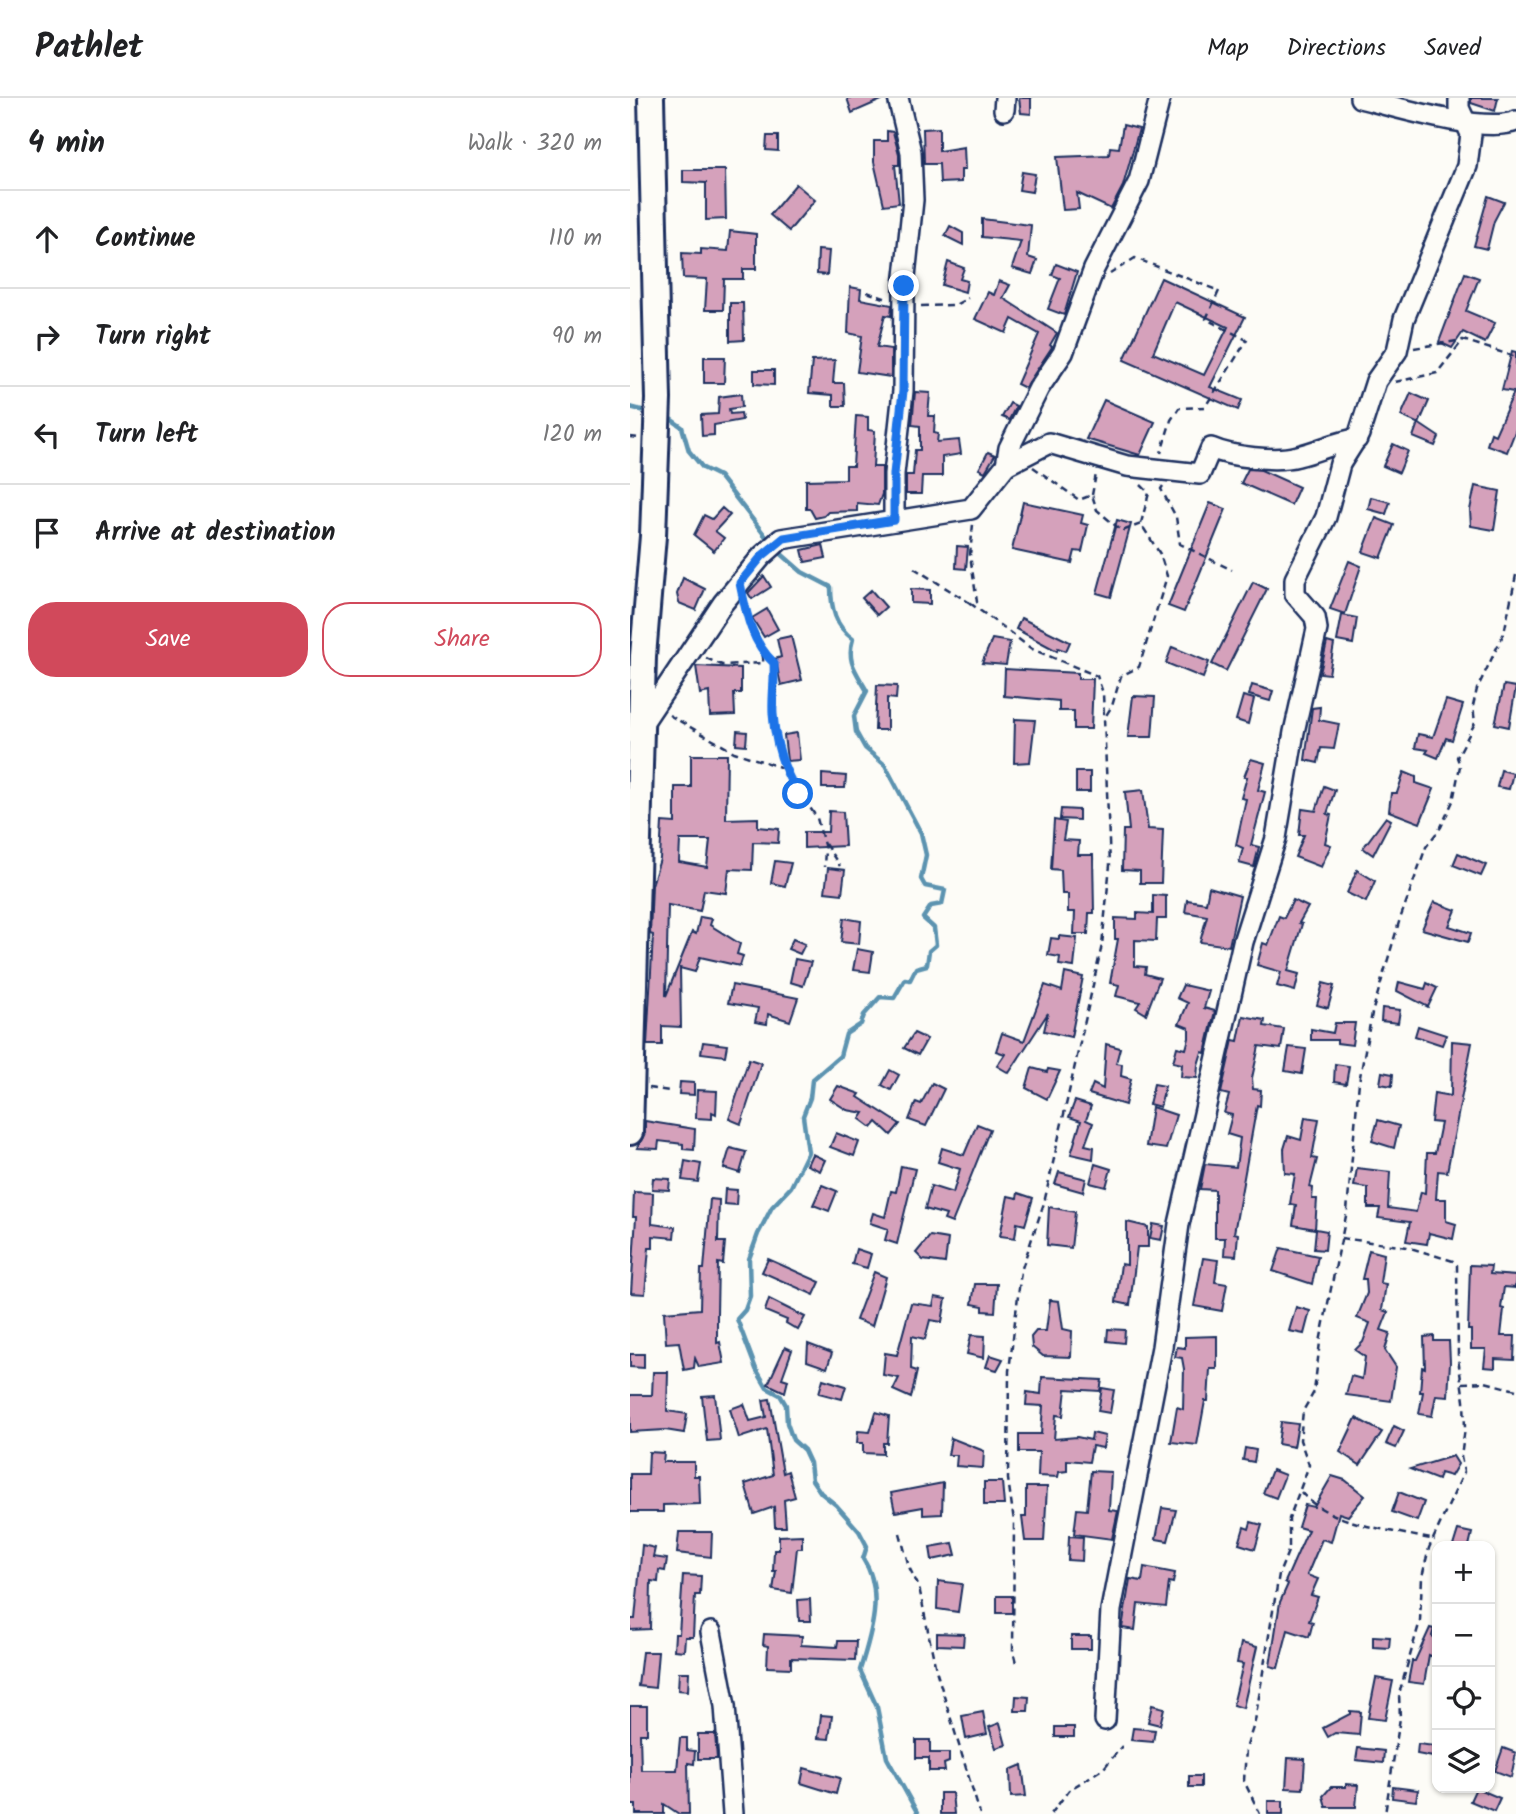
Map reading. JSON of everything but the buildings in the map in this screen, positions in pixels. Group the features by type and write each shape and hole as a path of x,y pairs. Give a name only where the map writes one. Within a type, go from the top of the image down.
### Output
{"main road":[{"path":"630,1132 649,714 643,656 653,537 658,410 651,98"}],"street":[{"path":"894,520 894,461 903,391 904,286 913,200 911,152 898,98"},
{"path":"1013,461 1009,448 1039,388 1063,353 1087,289 1139,181 1160,98"},
{"path":"1360,98 1465,123 1503,125 1516,121"},
{"path":"1105,1720 1111,1610 1159,1360 1179,1224 1243,942 1276,838 1294,732 1317,629 1315,617 1295,594 1295,579 1326,517 1340,464 1356,439 1373,387 1397,351 1404,319 1467,166 1471,134 1465,123 1459,98"},
{"path":"649,714 663,696 688,651 740,583 762,556 784,538 968,511 1013,461 1049,443 1127,466 1201,474 1211,448 1228,455 1292,457 1335,442 1356,439"},
{"path":"711,1632 725,1706 733,1814"}],"path":[{"path":"1087,289 1135,258 1219,291 1206,319 1247,340 1205,407 1179,408 1171,421 1160,454 1171,470 1161,489 1176,517 1180,544 1232,570"},
{"path":"1397,351 1462,340 1516,357"},
{"path":"1373,387 1437,373 1462,340"},
{"path":"1100,457 1092,495 1097,510 1122,531 1141,524"},
{"path":"1013,461 1079,500 1092,495"},
{"path":"1103,719 1112,706 1121,676 1139,667 1167,576 1160,554 1141,524 1149,493 1130,475 1127,466"},
{"path":"968,511 975,530 970,555 977,602 970,603"},
{"path":"914,568 970,603 1032,649 1097,676 1103,693 1110,865 1102,945 1044,1203 1021,1272 1009,1371 1008,1479 1014,1521 1013,1651 1017,1667"},
{"path":"1260,1814 1244,1781 1246,1749 1255,1721 1279,1574 1289,1549 1289,1519 1301,1492 1309,1462 1300,1440 1303,1411 1314,1392 1320,1342 1341,1238 1359,1082 1372,1013 1399,922 1426,847 1441,827 1454,801 1460,766 1457,757 1475,723 1473,706 1477,689 1504,632 1516,575"},
{"path":"740,583 747,621 764,654 774,663 776,686 773,716 783,768 817,818 823,841 824,867"},
{"path":"688,651 722,665 763,663 764,654"},
{"path":"649,714 691,729 734,752 783,768"},
{"path":"823,841 841,866"},
{"path":"1341,1238 1407,1247 1456,1263 1465,1428 1461,1457 1463,1475 1429,1548 1422,1577 1420,1621 1399,1694 1400,1718 1385,1814"},
{"path":"1462,1383 1485,1382 1516,1390"},
{"path":"1301,1492 1310,1503 1354,1522 1435,1540"},
{"path":"900,1533 909,1567 919,1587 936,1670 980,1814"},
{"path":"1051,1814 1069,1790 1104,1768 1122,1746"}],"waterway":[{"path":"630,407 649,412"},
{"path":"665,415 682,427 689,451 703,468 719,476 770,542"},
{"path":"778,551 802,572 831,587 835,616 853,639 851,660 867,691 854,716 856,732 865,748 885,765 921,833 926,855 921,879 925,886 945,890 942,904 931,906 923,918 934,928 936,945 929,951 927,965 916,968 910,980 905,979 894,998 880,997 864,1015 861,1024 846,1034 840,1056 812,1080 810,1098 803,1116 808,1152 791,1187 772,1207 758,1234 749,1259 750,1296 745,1310 737,1319 756,1369 767,1388 780,1395 786,1405 787,1423 793,1440 804,1450 810,1463 812,1480 821,1493 836,1505 859,1531 867,1546 863,1559 870,1572 875,1599 872,1628 860,1670 877,1707 887,1758 918,1814"}],"route":[{"path":"798,794 783,768 773,716 776,686 774,663 764,654 747,621 740,583 762,556 784,538 894,520 896,435 903,391 904,286"}]}
